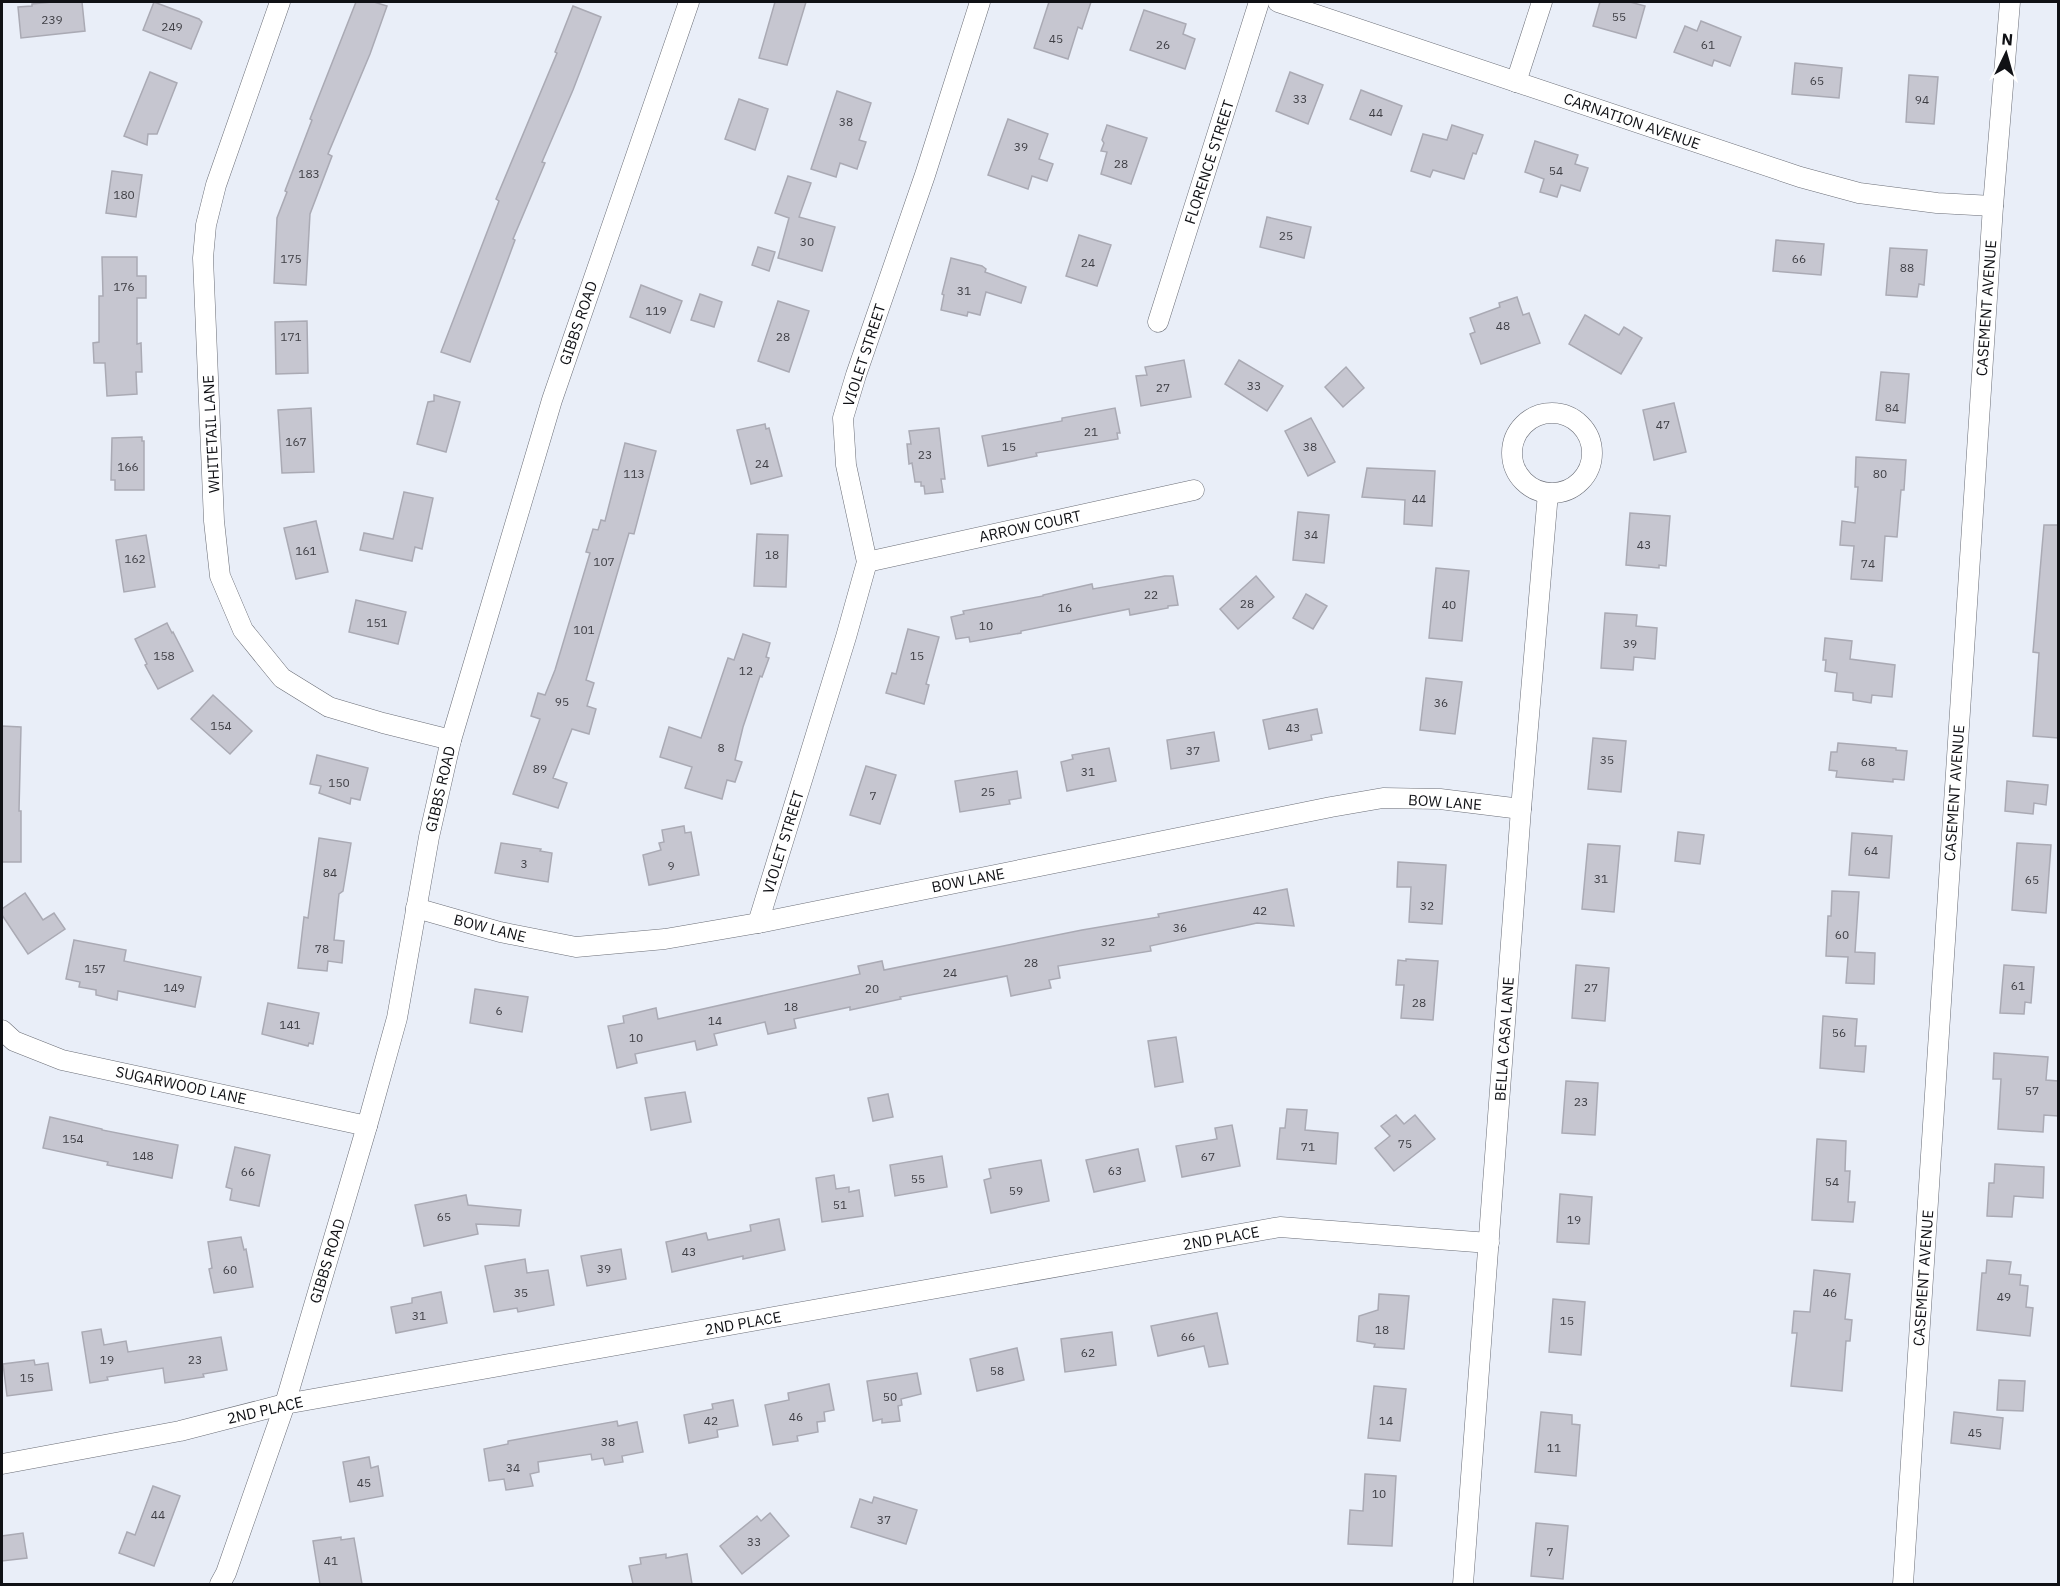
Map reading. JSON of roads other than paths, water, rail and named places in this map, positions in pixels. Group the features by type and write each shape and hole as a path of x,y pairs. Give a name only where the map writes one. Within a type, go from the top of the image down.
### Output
{"street":[{"name":"WHITETAIL LANE","path":"280,2 216,185 206,225 203,258 214,521 220,576 243,630 282,678 329,706 383,723 451,740"},
{"name":"GIBBS ROAD","path":"220,1584 226,1573 285,1404 397,1018 429,837 451,740 552,400 689,2"},
{"name":"VIOLET STREET","path":"758,923 867,562 846,465 843,418 925,175 980,2"},
{"name":"FLORENCE STREET","path":"1158,322 1259,2"},
{"name":"CARNATION AVENUE","path":"1278,2 1800,177 1870,194 1937,203 1993,206"},
{"path":"1516,81 1542,2"},
{"name":"CASEMENT AVENUE","path":"1903,1584 1993,206 2010,2"},
{"path":"1557,413 1572,417 1584,427 1591,441 1593,457 1588,472 1578,484 1564,491 1548,493 1533,488 1521,478 1514,464 1512,448 1517,433 1527,421 1541,414 1557,413"},
{"name":"ARROW COURT","path":"867,562 1194,490"},
{"name":"BELLA CASA LANE","path":"1463,1584 1521,809 1548,493"},
{"name":"BOW LANE","path":"416,908 500,932 576,946 665,939 758,923 1383,798 1440,799 1521,809"},
{"name":"SUGARWOOD LANE","path":"2,1030 14,1041 62,1060 367,1126"},
{"name":"2ND PLACE","path":"2,1464 180,1431 285,1404 1280,1227 1489,1243"}]}
